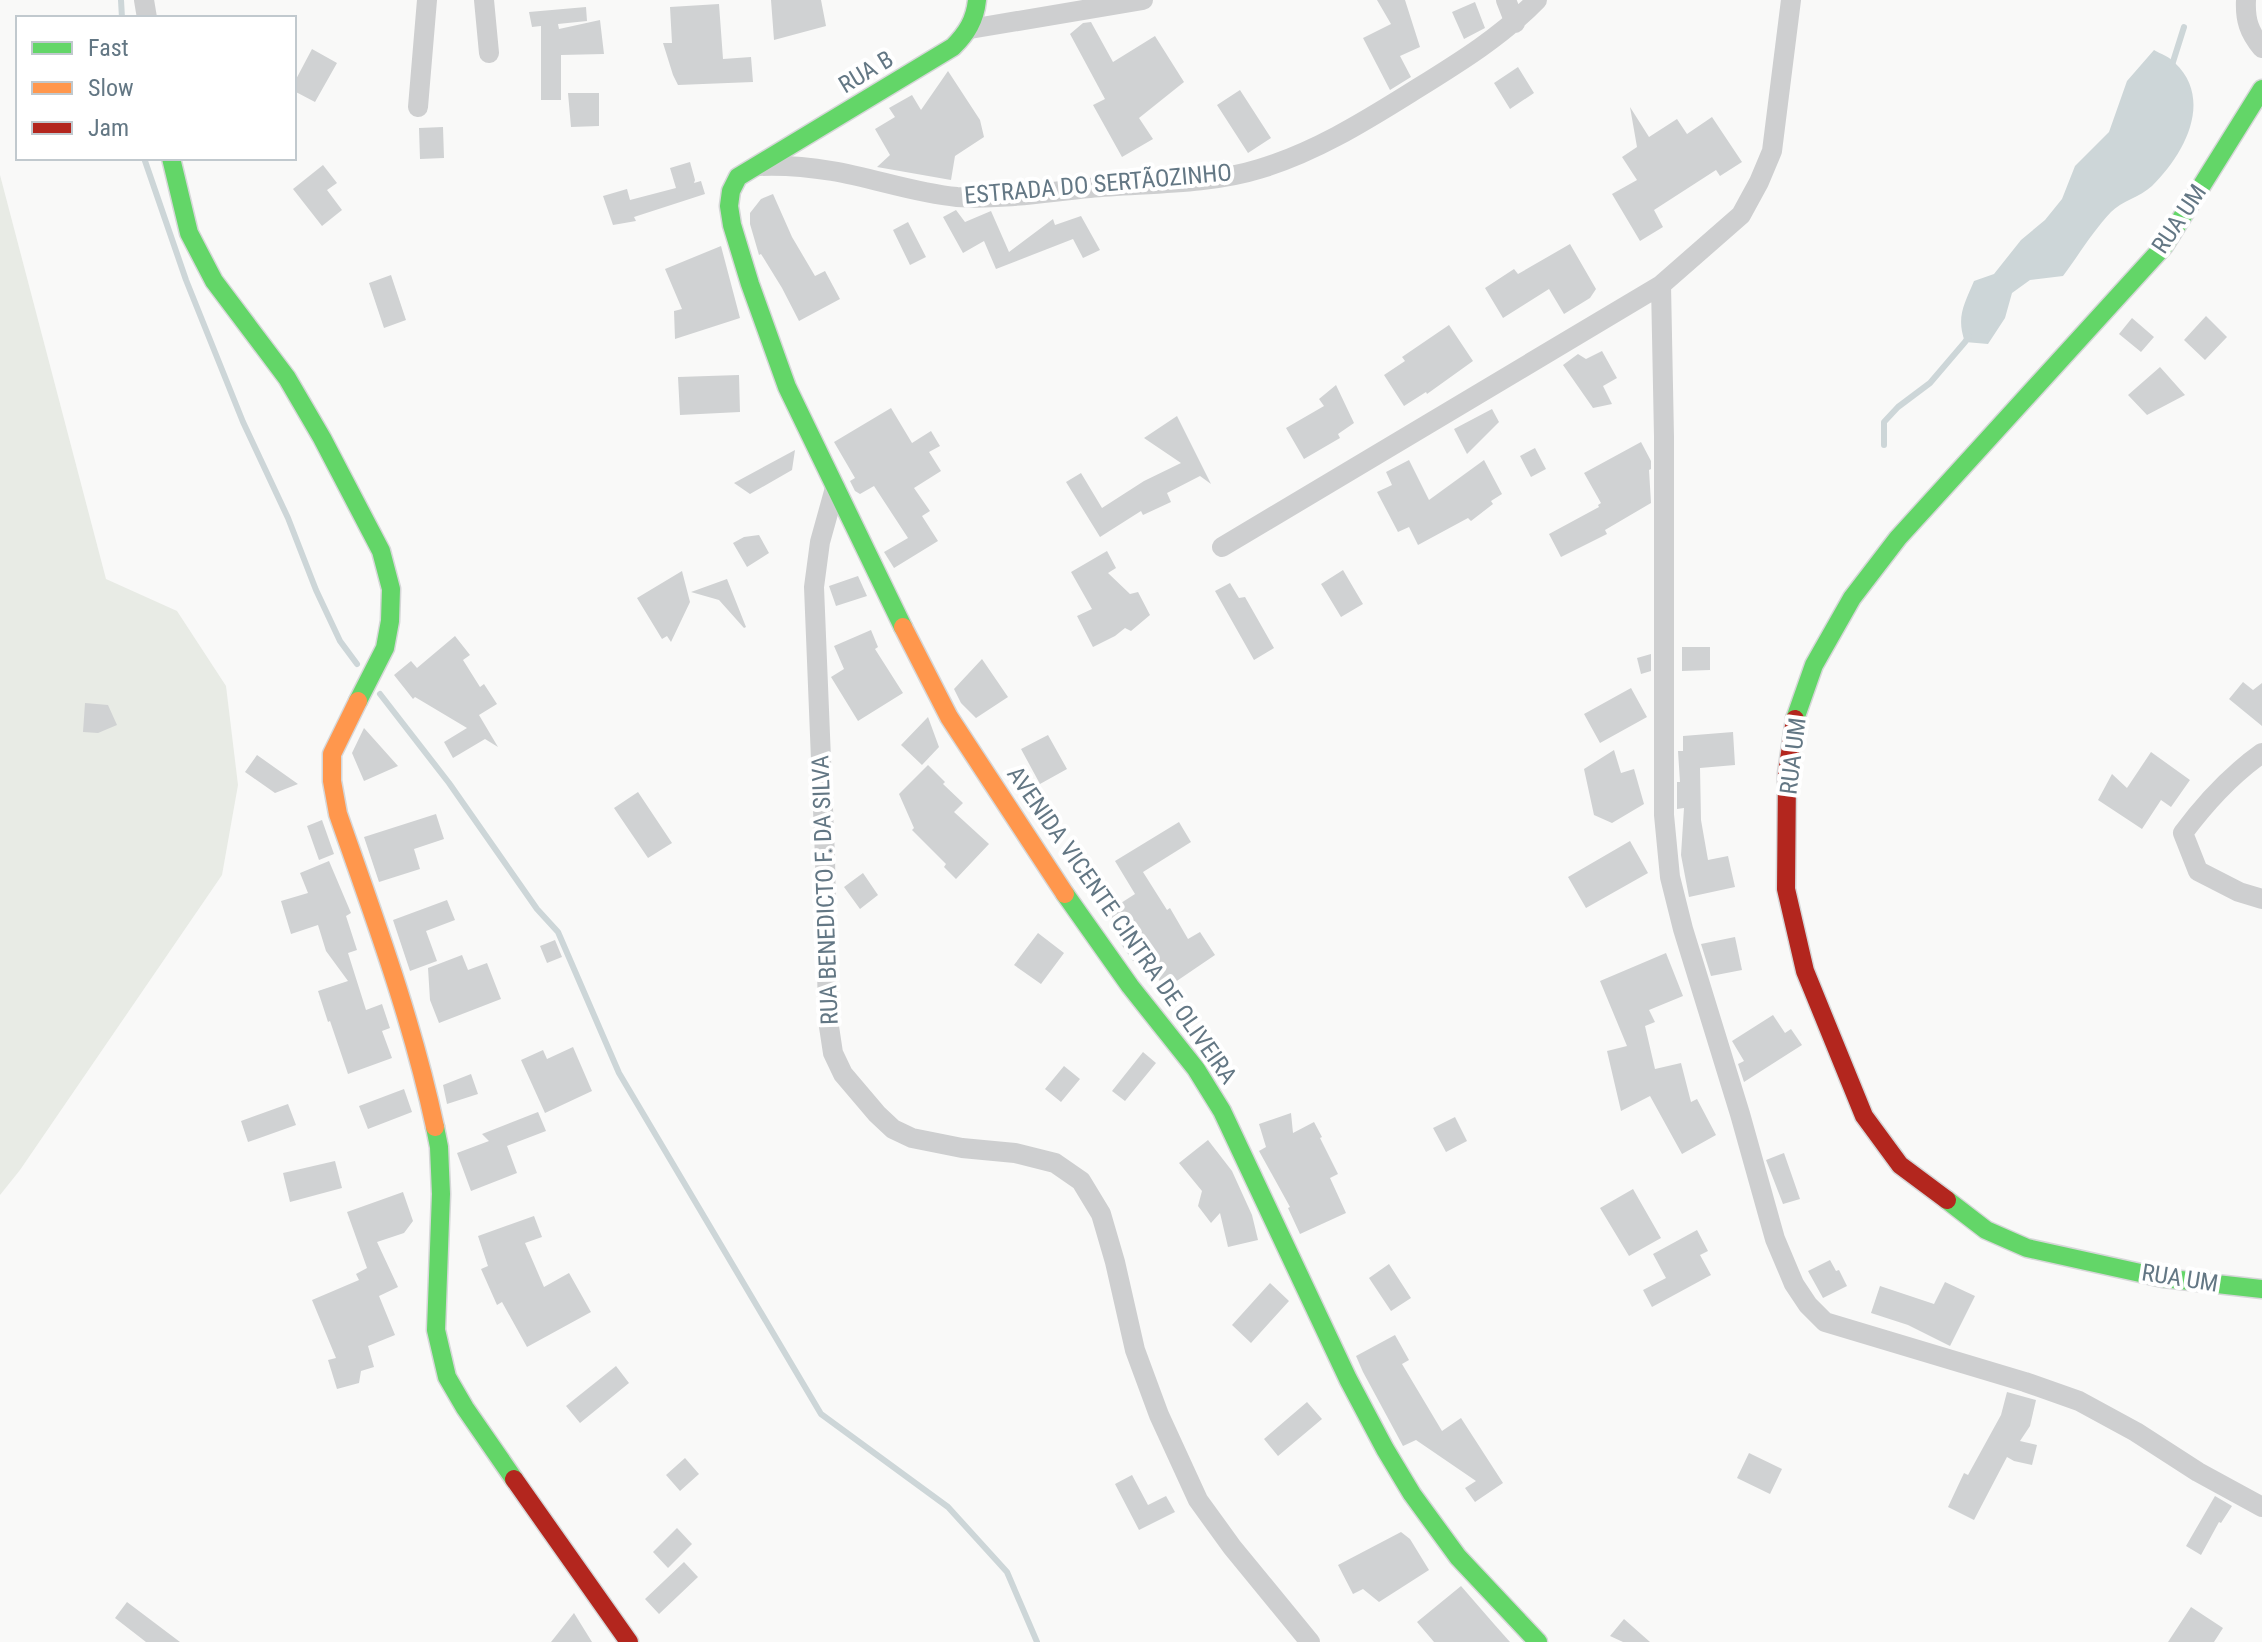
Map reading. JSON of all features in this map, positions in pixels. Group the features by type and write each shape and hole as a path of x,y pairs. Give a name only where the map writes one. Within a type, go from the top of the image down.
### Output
{"street":[{"path":"418,107 427,0"},
{"path":"484,0 489,53"},
{"path":"977,0 970,29 1143,0"},
{"path":"1506,0 1515,23"},
{"name":"ESTRADA DO SERTÃOZINHO","path":"756,166 788,165 834,171 957,197 1202,180 1257,170 1361,124 1464,60 1515,23 1537,0"},
{"path":"1222,547 1661,285 1741,215 1772,151 1791,0"},
{"path":"2262,11 2248,0 2245,17 2250,33 2262,48"},
{"name":"RUA B","path":"756,166 953,47 970,29"},
{"name":"RUA UM","path":"2262,89 2164,246 1898,538 1852,598 1814,665 1794,723 1787,773 1786,889 1805,971 1858,1102 1864,1116 1900,1165 1986,1230 2027,1248 2163,1278 2262,1289"},
{"path":"171,160 189,233 214,281 287,378 322,438 381,551 391,589 385,648 332,754 332,781 338,814 405,1008 439,1147 441,1209 436,1330 447,1377 527,1499 629,1642"},
{"name":"AVENIDA VICENTE CINTRA DE OLIVEIRA","path":"756,166 738,177 731,191 729,206 732,225 787,387 876,574 949,717 1052,876 1130,986 1196,1069 1222,1111 1353,1390 1409,1489 1457,1556 1538,1642"},
{"path":"1661,285 1664,815 1670,877 1775,1239 1794,1284 1808,1305 1825,1322 2079,1401 2262,1507"},
{"name":"RUA BENEDICTO F. DA SILVA","path":"835,488 820,542 814,587 828,1020 833,1053 843,1074 893,1129 912,1138 962,1148 1015,1153 1055,1163 1081,1181 1101,1214 1135,1350 1159,1415 1198,1500 1232,1547 1310,1642"},
{"path":"2262,753 2244,765 2208,801 2183,833 2198,871 2239,892 2262,899"}],"shaded area":[{"path":"2154,50 2175,63 2187,78 2192,93 2190,127 2175,159 2152,186 2111,212 2063,276 2030,280 2012,293 2005,318 1988,344 1965,342 1961,318 1974,281 1994,274 2021,240 2045,220 2062,199 2075,166 2109,132 2127,81"},
{"path":"0,175 106,579 177,611 226,686 238,785 222,875 0,1195"}],"building":[{"path":"771,0 821,0 826,26 774,40"},
{"path":"1377,0 1405,0 1420,47 1400,56 1411,77 1390,90 1363,38 1391,24"},
{"path":"1475,2 1485,28 1464,39 1452,12"},
{"path":"719,4 723,59 751,57 753,82 678,85 663,43 672,43 670,7"},
{"path":"586,7 587,21 558,24 559,29 600,20 604,54 561,55 561,100 541,100 541,26 532,27 529,12"},
{"path":"1091,22 1113,62 1155,36 1184,82 1139,118 1153,139 1122,157 1093,105 1105,99 1070,34 1083,23"},
{"path":"312,49 337,63 315,102 296,92 296,79"},
{"path":"1518,67 1534,93 1510,109 1494,83"},
{"path":"948,71 980,120 984,137 955,156 951,180 877,167 890,155 875,129 895,117 889,108 912,95 921,110"},
{"path":"1240,90 1271,138 1248,153 1217,105"},
{"path":"568,93 599,93 599,126 571,127"},
{"path":"1630,107 1649,137 1677,119 1687,134 1712,117 1742,162 1720,176 1716,170 1654,210 1663,227 1640,241 1612,194 1637,180 1622,157 1637,147"},
{"path":"443,127 444,158 420,159 419,128"},
{"path":"690,162 694,183 701,181 705,194 634,217 636,221 613,225 603,196 627,189 630,200 676,188 670,168"},
{"path":"323,165 337,183 327,190 342,210 322,226 293,189"},
{"path":"773,194 792,237 815,276 825,271 840,299 799,321 782,288 759,255 750,224 750,213 761,199"},
{"path":"956,210 965,222 991,211 1009,252 1053,219 1055,225 1081,216 1100,250 1083,258 1073,239 996,269 984,241 963,253 943,217"},
{"path":"908,222 926,257 910,265 893,230"},
{"path":"1570,244 1596,289 1590,298 1564,314 1549,289 1503,318 1485,288 1514,269 1518,274"},
{"path":"721,246 740,318 675,339 674,311 682,309 665,269"},
{"path":"391,275 406,320 384,328 369,283"},
{"path":"2206,316 2227,337 2205,360 2184,340"},
{"path":"2132,318 2154,337 2141,352 2119,334"},
{"path":"1449,325 1473,361 1427,394 1404,406 1384,375 1405,361 1402,357"},
{"path":"1602,351 1617,378 1603,386 1612,404 1593,408 1563,365 1578,354 1586,359"},
{"path":"2160,367 2185,395 2147,415 2128,395"},
{"path":"739,375 740,412 680,415 678,377"},
{"path":"1336,385 1354,423 1338,434 1340,438 1304,459 1286,428 1324,406 1319,399"},
{"path":"891,408 912,443 931,431 940,446 929,452 941,471 914,488 930,511 922,516 938,541 894,568 884,552 908,538 874,486 860,494 855,491 850,481 855,478 834,442"},
{"path":"1492,409 1499,422 1467,454 1454,429"},
{"path":"1177,416 1211,484 1200,476 1167,493 1171,502 1143,515 1141,511 1100,537 1066,482 1081,473 1102,508 1144,481 1181,463 1144,438"},
{"path":"1641,442 1651,461 1651,503 1605,530 1607,534 1561,557 1549,534 1599,507 1601,503 1584,473"},
{"path":"1535,448 1546,469 1531,477 1520,456"},
{"path":"795,450 792,470 750,494 734,483"},
{"path":"1409,460 1429,500 1484,460 1502,494 1471,521 1468,518 1418,545 1409,527 1398,532 1377,492 1392,485 1386,472"},
{"path":"759,535 769,553 747,567 733,543 744,537"},
{"path":"1107,551 1116,568 1108,573 1130,594 1138,592 1150,615 1131,631 1125,628 1093,647 1077,616 1092,609 1071,572"},
{"path":"1343,570 1363,604 1341,617 1321,584"},
{"path":"682,571 690,602 671,642 667,636 662,639 637,598"},
{"path":"858,576 867,596 836,606 829,586"},
{"path":"727,579 744,628 719,600 691,592"},
{"path":"1230,583 1239,598 1245,597 1274,648 1254,660 1215,591"},
{"path":"871,630 878,647 875,649 903,693 858,721 831,677 844,669 834,646"},
{"path":"455,636 470,655 463,660 480,687 484,684 497,704 479,715 498,747 485,739 453,758 444,742 467,728 415,697 413,699 394,675 411,661 417,668"},
{"path":"1682,647 1710,647 1710,670 1682,671"},
{"path":"1651,654 1651,671 1641,674 1637,658"},
{"path":"982,659 1008,697 976,718 961,703 954,689"},
{"path":"2243,682 2253,690 2262,683 2262,726 2229,699"},
{"path":"1631,688 1647,717 1600,743 1584,714"},
{"path":"85,703 108,705 117,725 98,733 83,732"},
{"path":"928,717 939,747 922,765 901,745"},
{"path":"364,728 398,766 364,781 352,753"},
{"path":"1733,732 1735,765 1700,768 1701,820 1708,860 1728,856 1735,887 1689,897 1681,855 1684,808 1677,809 1677,782 1680,782 1678,751 1683,751 1683,736"},
{"path":"1048,735 1067,769 1040,784 1021,749"},
{"path":"1614,750 1621,773 1634,769 1644,804 1612,823 1594,815 1584,769"},
{"path":"2151,752 2190,780 2171,807 2161,800 2142,829 2098,800 2112,774 2127,788"},
{"path":"257,755 298,784 275,793 245,772"},
{"path":"928,765 963,803 954,812 989,844 956,879 944,867 946,864 912,830 914,828 899,794"},
{"path":"638,792 672,843 648,858 614,808"},
{"path":"436,814 444,839 414,849 420,869 379,882 364,837"},
{"path":"322,820 334,854 319,860 307,826"},
{"path":"1179,822 1191,842 1143,872 1188,939 1200,932 1215,955 1165,989 1142,955 1133,961 1116,937 1110,910 1135,894 1115,861"},
{"path":"1630,841 1648,873 1586,908 1568,877"},
{"path":"329,861 351,913 346,916 357,950 348,953 366,1010 382,1004 390,1028 382,1031 392,1058 348,1074 318,991 348,981 326,951 318,925 291,934 281,901 308,893 300,873"},
{"path":"863,873 878,895 860,909 844,887"},
{"path":"447,900 455,920 426,931 437,961 410,971 393,920"},
{"path":"1038,933 1064,953 1041,984 1014,965"},
{"path":"1735,937 1742,970 1711,976 1701,944"},
{"path":"555,940 562,957 547,963 540,946"},
{"path":"1666,953 1683,996 1649,1010 1655,1022 1645,1026 1655,1069 1681,1063 1691,1102 1697,1099 1716,1135 1682,1154 1650,1096 1621,1111 1607,1051 1627,1046 1600,981"},
{"path":"462,955 468,970 487,963 501,999 439,1023 430,1000 428,968"},
{"path":"1773,1015 1785,1033 1791,1029 1802,1045 1744,1082 1738,1064 1744,1061 1732,1041"},
{"path":"573,1047 592,1091 545,1113 521,1060 543,1050 547,1059"},
{"path":"1143,1052 1156,1063 1125,1101 1112,1091"},
{"path":"1064,1066 1080,1079 1061,1102 1045,1089"},
{"path":"471,1074 478,1094 447,1104 443,1085"},
{"path":"404,1089 412,1112 368,1129 359,1106"},
{"path":"288,1104 296,1125 248,1142 241,1121"},
{"path":"538,1112 546,1131 507,1146 517,1173 471,1191 457,1153 489,1141 482,1134"},
{"path":"1291,1113 1293,1133 1314,1122 1338,1174 1330,1178 1346,1213 1300,1234 1290,1207 1259,1151 1266,1147 1259,1124"},
{"path":"1455,1117 1467,1141 1446,1152 1433,1128"},
{"path":"1208,1140 1232,1171 1252,1215 1258,1240 1228,1247 1220,1213 1211,1223 1198,1206 1202,1191 1179,1163"},
{"path":"1784,1153 1800,1199 1783,1204 1766,1160"},
{"path":"335,1161 342,1188 290,1202 283,1173"},
{"path":"1633,1189 1661,1238 1629,1256 1600,1208"},
{"path":"403,1192 413,1221 404,1233 377,1242 398,1287 379,1296 395,1335 368,1346 374,1367 361,1371 359,1383 337,1389 328,1360 336,1358 312,1300 359,1280 356,1274 367,1268 347,1212"},
{"path":"534,1216 542,1237 525,1243 544,1287 569,1273 591,1312 527,1347 502,1302 497,1305 481,1269 488,1266 478,1236"},
{"path":"1697,1230 1708,1251 1700,1255 1711,1275 1652,1307 1643,1290 1666,1278 1653,1254"},
{"path":"1830,1260 1847,1286 1823,1298 1808,1271"},
{"path":"1389,1264 1411,1298 1391,1311 1369,1278"},
{"path":"1945,1282 1975,1296 1950,1346 1908,1325 1871,1313 1880,1286 1934,1304"},
{"path":"1270,1283 1289,1301 1251,1343 1232,1325"},
{"path":"1395,1335 1409,1360 1402,1364 1442,1431 1461,1418 1503,1483 1475,1502 1465,1488 1476,1481 1416,1440 1403,1446 1363,1372 1356,1356"},
{"path":"616,1366 629,1383 580,1423 566,1406"},
{"path":"2007,1392 2036,1400 2030,1426 2020,1441 2037,1445 2032,1465 2007,1457 1974,1520 1948,1507 1964,1473 1968,1475 2001,1415"},
{"path":"1307,1402 1322,1419 1278,1456 1264,1439"},
{"path":"1749,1453 1782,1469 1770,1494 1737,1478"},
{"path":"685,1458 699,1474 680,1491 666,1475"},
{"path":"1132,1475 1148,1505 1166,1496 1175,1512 1139,1530 1115,1484"},
{"path":"2215,1496 2232,1506 2219,1522 2201,1555 2186,1546"},
{"path":"677,1528 692,1544 668,1568 653,1552"},
{"path":"1401,1532 1410,1539 1429,1570 1379,1602 1363,1589 1353,1594 1338,1565"},
{"path":"684,1562 698,1577 659,1614 645,1599"},
{"path":"1461,1586 1510,1642 1434,1642 1417,1622"},
{"path":"127,1602 180,1642 146,1642 115,1618"},
{"path":"2191,1607 2223,1628 2214,1642 2168,1642"},
{"path":"574,1613 592,1642 551,1642"},
{"path":"1624,1619 1650,1642 1623,1642 1610,1636"}],"waterway":[{"path":"121,0 122,16"},
{"path":"2172,65 2184,27"},
{"path":"145,160 186,280 243,422 340,641 357,664"},
{"path":"1884,445 1884,422 1930,383 1969,336"},
{"path":"380,694 449,783 537,909 558,932 619,1073 821,1414 948,1507 1007,1572 1037,1642"}],"traffic: fast":[{"path":"903,627 787,387 750,284 729,206 731,191 738,177 953,47 970,26 977,0"},
{"path":"1795,719 1814,665 1852,598 1898,538 2164,246 2262,89"},
{"path":"171,160 189,233 214,281 287,378 381,551 391,589 390,621 385,648 358,701"},
{"path":"1065,894 1130,986 1196,1069 1222,1111 1348,1379 1412,1494 1458,1557 1538,1642"},
{"path":"435,1127 441,1194 436,1330 447,1377 514,1479"},
{"path":"1947,1200 1986,1230 2027,1248 2163,1278 2262,1289"}],"traffic: slow":[{"path":"903,627 949,717 1065,894"},
{"path":"358,701 332,754 332,781 338,814 404,1008 435,1127"}],"traffic: jam":[{"path":"1795,719 1787,773 1786,889 1805,971 1864,1116 1900,1165 1947,1200"},
{"path":"514,1479 629,1642"}]}
